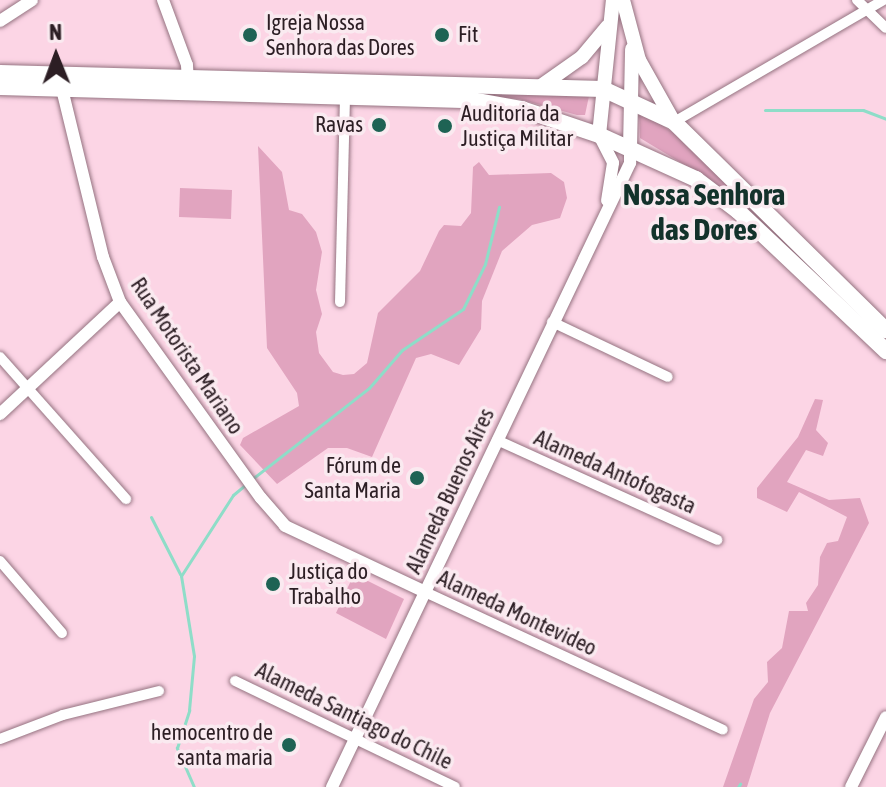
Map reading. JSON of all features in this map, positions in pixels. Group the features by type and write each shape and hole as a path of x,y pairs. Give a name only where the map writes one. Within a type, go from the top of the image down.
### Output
{"main road":[{"path":"599,135 613,0"},
{"path":"623,0 632,41 630,148"},
{"path":"541,86 582,57 609,26"},
{"path":"632,41 674,122"},
{"path":"0,73 345,97 472,100 522,109 630,148 722,197 886,351"},
{"path":"0,87 541,86 603,89 631,99 674,122 886,330"}],"street":[{"path":"0,21 32,0"},
{"path":"163,0 188,85"},
{"path":"857,0 886,28"},
{"path":"674,122 884,0"},
{"name":"Rua Motorista Mariano","path":"62,89 103,257 120,302 261,498"},
{"path":"340,302 345,97"},
{"name":"Alameda Buenos Aires","path":"599,135 613,163 605,212"},
{"name":"Alameda Buenos Aires","path":"332,787 630,163 630,148"},
{"path":"0,414 120,302"},
{"path":"552,322 668,377"},
{"path":"0,357 126,499"},
{"name":"Alameda Antofogasta","path":"497,440 717,540"},
{"name":"Alameda Montevideo","path":"261,498 285,526 723,730"},
{"path":"0,561 62,633"},
{"name":"Alameda Santiago do Chile","path":"235,681 455,787"},
{"path":"0,739 63,715 159,691"},
{"path":"851,787 886,717"}],"shaded area":[{"path":"411,89 589,96 585,115 577,115 519,99"},
{"path":"639,109 678,136 886,337 886,343 703,176 640,138"},
{"path":"258,146 282,172 289,210 302,214 316,232 322,252 316,290 322,314 316,332 319,353 333,372 343,375 354,374 367,363 378,313 420,271 439,231 444,225 461,226 471,213 473,167 479,162 489,175 551,173 564,182 567,198 560,218 532,225 502,251 482,301 481,329 459,365 431,354 416,358 372,457 347,448 328,448 277,484 240,445 243,438 299,406 297,393 267,348"},
{"path":"180,188 232,190 231,219 179,217"},
{"path":"815,399 823,400 816,430 828,443 823,456 806,450 787,482 829,500 860,498 869,523 770,713 747,787 723,787 754,699 768,682 767,662 782,648 789,611 808,611 806,603 818,585 820,557 827,543 838,541 847,517 799,492 787,512 757,498 757,488 798,437"},
{"path":"354,574 404,599 386,639 336,613"}],"waterway":[{"path":"765,110 863,110 886,119"},
{"path":"252,479 369,388 402,350 463,309 485,264 499,207"},
{"path":"194,787 177,748 189,710 194,656 181,576 233,495 246,484"},
{"path":"151,517 180,574"}],"place":[{"name":"Igreja Nossa Senhora das Dores","path":"250,35"},
{"name":"Fit","path":"442,35"},
{"name":"Ravas","path":"379,125"},
{"name":"Auditoria da Justiça Militar","path":"445,126"},
{"name":"Fórum de Santa Maria","path":"417,478"},
{"name":"Justiça do Trabalho","path":"273,584"},
{"name":"hemocentro de santa maria","path":"289,745"}],"district":[{"name":"Nossa Senhora das Dores","path":"704,211"}]}
